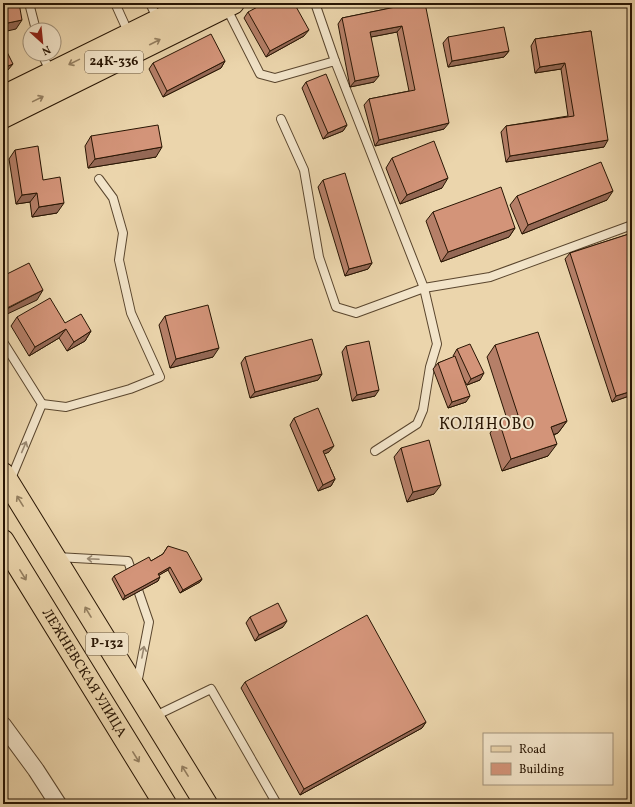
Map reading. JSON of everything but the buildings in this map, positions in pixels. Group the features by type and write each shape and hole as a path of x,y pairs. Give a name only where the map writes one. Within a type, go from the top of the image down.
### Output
{"main road":[{"name":"24К-336","path":"3,97 129,35 155,12 194,3"},
{"name":"24К-336","path":"3,117 229,5"},
{"name":"Р-132","path":"6,479 206,804"},
{"name":"ЛЕЖНЕВСКАЯ УЛИЦА","path":"3,542 165,804"}],"street":[{"path":"3,725 36,770 58,804"}],"lane":[{"path":"29,3 34,22"},
{"path":"115,3 129,35"},
{"path":"315,3 335,61 424,288 437,344 430,367 423,410 417,424 375,451"},
{"path":"229,5 260,74 275,78 335,61"},
{"path":"46,62 51,74"},
{"path":"281,119 304,170 319,257 336,308 356,313 424,288 490,277 632,225"},
{"path":"42,404 66,407 130,389 160,377 131,313 119,260 123,233 113,198 100,179"},
{"path":"3,342 42,404"},
{"path":"6,479 42,404"},
{"path":"54,557 128,561 149,622 136,691"},
{"path":"152,718 211,689 277,804"}],"district":[{"name":"КОЛЯНОВО","path":"487,425"}]}
